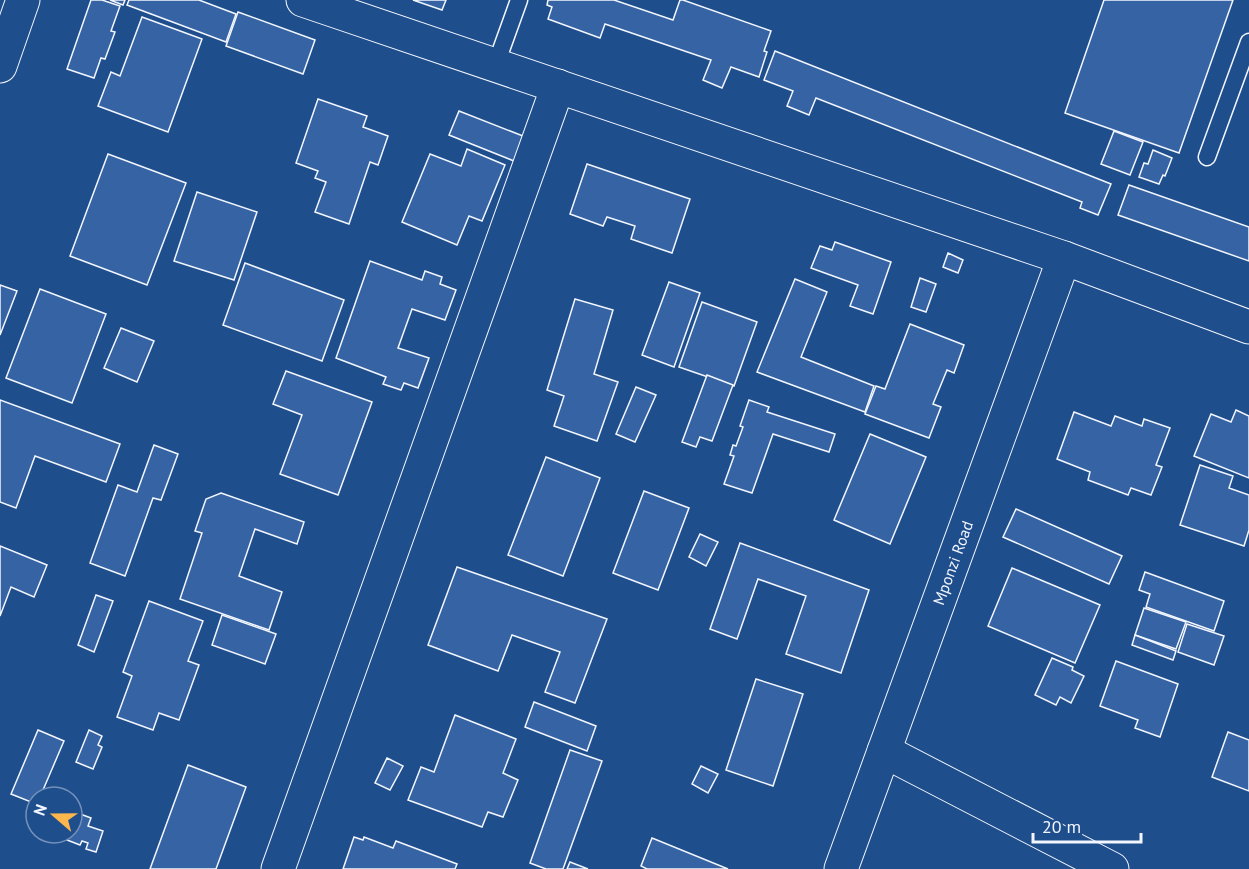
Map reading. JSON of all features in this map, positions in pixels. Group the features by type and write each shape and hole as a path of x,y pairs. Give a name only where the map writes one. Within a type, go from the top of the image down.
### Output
{"street":[{"path":"0,66 23,0"},
{"path":"303,0 1065,258 1249,327"},
{"path":"278,869 558,86"},
{"name":"Mponzi Road","path":"841,869 1065,258"},
{"path":"884,752 1112,869"}],"lane":[{"path":"496,64 519,0"},
{"path":"1207,157 1249,42"}],"building":[{"path":"91,0 102,0 120,6 111,31 115,32 105,59 101,58 94,78 67,69"},
{"path":"110,0 125,0 123,5"},
{"path":"129,0 199,0 236,14 226,42 127,5"},
{"path":"413,0 446,0 442,10"},
{"path":"548,0 614,0 673,20 680,0 683,0 771,31 759,77 731,67 722,88 703,80 711,60 605,24 600,38 548,19 552,7 547,5"},
{"path":"1104,0 1233,0 1179,153 1065,113"},
{"path":"238,12 315,40 303,74 226,46"},
{"path":"142,17 202,39 168,132 98,106 111,72 120,76"},
{"path":"775,51 1111,184 1098,215 1080,208 1082,202 816,98 809,115 787,106 793,91 764,80"},
{"path":"318,99 367,116 363,127 388,136 378,165 370,162 349,224 315,212 326,182 315,178 318,171 296,163"},
{"path":"459,111 528,138 519,163 449,135"},
{"path":"1114,131 1143,142 1130,175 1101,164"},
{"path":"467,149 505,165 482,221 469,216 457,245 402,222 430,154 461,166"},
{"path":"1153,150 1172,158 1159,184 1139,177 1144,163 1148,164"},
{"path":"108,154 186,183 147,285 70,256"},
{"path":"587,164 690,199 672,253 631,239 635,226 607,217 603,226 570,214"},
{"path":"1129,185 1249,227 1249,261 1118,215"},
{"path":"197,192 257,212 234,280 174,261"},
{"path":"835,242 891,262 873,314 850,306 858,285 811,268 820,246 832,250"},
{"path":"948,253 963,260 958,273 943,267"},
{"path":"370,261 422,280 425,271 442,277 440,284 456,290 445,320 412,309 398,348 429,358 418,388 404,383 401,390 383,384 386,377 336,358"},
{"path":"245,263 344,300 322,361 223,325"},
{"path":"920,278 936,284 926,312 911,307"},
{"path":"795,279 827,292 801,357 874,386 865,412 757,372"},
{"path":"669,282 700,293 674,367 642,355"},
{"path":"0,285 17,291 0,335"},
{"path":"40,289 106,314 72,403 6,378"},
{"path":"575,299 613,310 594,374 618,382 597,441 554,426 564,396 547,390"},
{"path":"702,302 757,322 734,386 679,367"},
{"path":"910,324 964,345 954,373 947,370 933,404 941,407 929,438 865,414 876,386 885,389"},
{"path":"121,328 154,341 137,382 104,368"},
{"path":"286,371 372,402 338,495 280,474 302,415 273,404"},
{"path":"707,375 733,385 712,441 700,437 696,447 682,442"},
{"path":"636,387 656,395 635,442 616,434"},
{"path":"0,400 120,444 106,482 35,456 16,508 0,502"},
{"path":"749,400 769,407 767,412 835,434 829,452 773,434 752,493 724,484 734,456 730,455 743,427 740,426"},
{"path":"1236,410 1249,416 1249,478 1194,456 1211,414 1231,422"},
{"path":"1074,412 1111,426 1115,416 1142,426 1144,419 1170,428 1156,465 1162,467 1151,495 1131,488 1128,495 1088,480 1090,472 1057,459"},
{"path":"870,434 926,457 890,544 834,520"},
{"path":"154,445 178,454 161,500 153,498 125,576 90,563 118,485 137,492"},
{"path":"546,457 600,478 563,576 508,555"},
{"path":"1200,465 1233,476 1229,488 1249,495 1249,530 1244,546 1180,525"},
{"path":"644,491 689,508 658,590 613,573"},
{"path":"221,493 304,522 297,544 255,529 239,576 282,592 269,630 180,599 202,533 195,531 206,499"},
{"path":"1016,509 1122,556 1109,584 1003,537"},
{"path":"700,534 718,542 706,566 689,557"},
{"path":"740,543 869,590 841,673 786,654 806,596 758,579 737,639 710,629"},
{"path":"0,546 47,565 34,597 11,587 0,616"},
{"path":"457,567 607,619 575,703 545,692 560,652 512,635 498,671 428,645"},
{"path":"1012,568 1100,605 1075,663 988,626"},
{"path":"1145,572 1224,601 1214,631 1146,607 1150,594 1139,590"},
{"path":"96,595 113,601 94,652 78,645"},
{"path":"149,601 203,621 188,661 199,665 179,720 159,713 153,730 117,717 132,676 123,672"},
{"path":"1144,608 1186,622 1176,649 1135,635"},
{"path":"222,615 276,634 265,664 212,645"},
{"path":"1187,624 1224,636 1214,665 1178,652"},
{"path":"1135,635 1176,651 1173,660 1132,645"},
{"path":"1052,658 1073,667 1072,670 1084,676 1071,703 1060,697 1056,705 1035,695"},
{"path":"1116,661 1178,684 1160,737 1135,728 1138,720 1100,706"},
{"path":"756,679 803,694 773,786 726,770"},
{"path":"534,702 596,726 587,751 525,727"},
{"path":"455,715 516,739 503,773 518,780 503,817 488,812 482,827 408,800 421,767 434,772"},
{"path":"38,730 64,741 45,785 24,785 24,799 11,794"},
{"path":"89,730 102,736 98,745 102,747 93,769 76,762"},
{"path":"1228,732 1249,740 1249,791 1212,777"},
{"path":"570,750 602,761 563,869 546,869 530,863"},
{"path":"387,758 403,766 390,790 375,783"},
{"path":"188,765 246,787 216,869 150,869"},
{"path":"701,766 718,774 708,793 692,784"},
{"path":"84,815 91,818 88,826 103,831 96,852 86,849 88,843 84,842"},
{"path":"354,837 363,840 364,837 393,848 396,841 457,864 455,869 343,869"},
{"path":"652,838 728,869 647,869 641,866"},
{"path":"570,862 588,869 567,869"}]}
